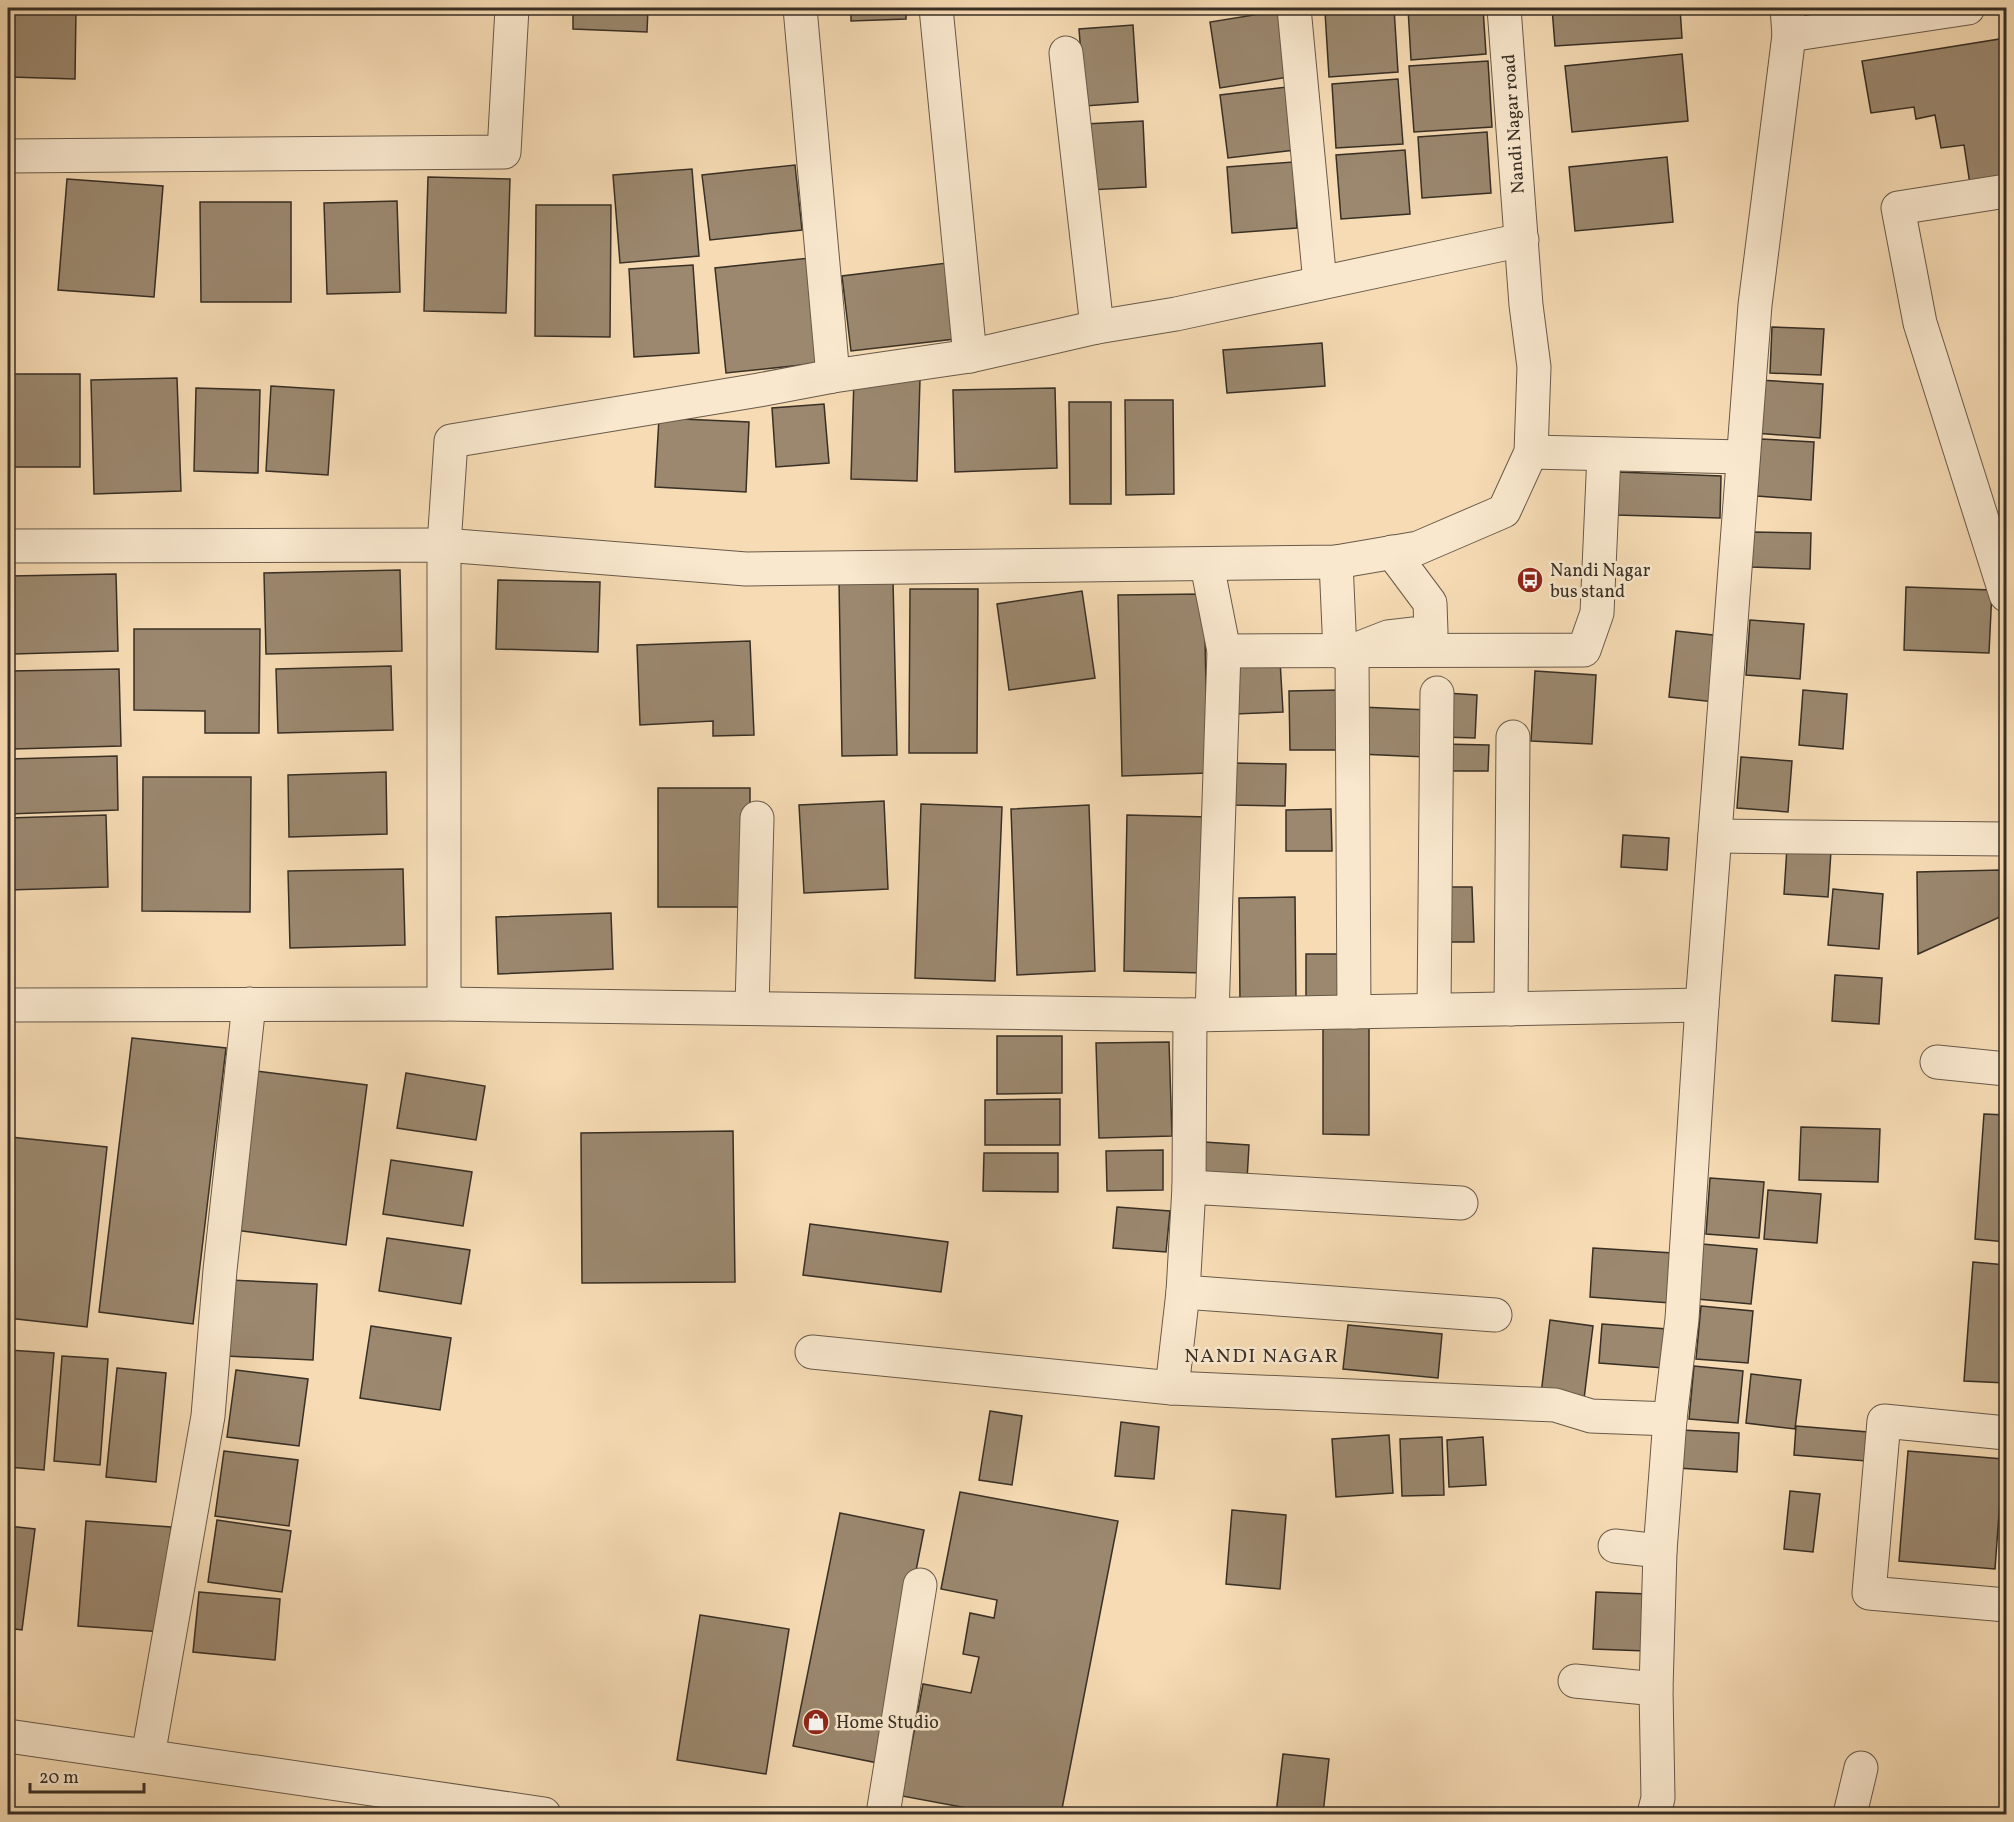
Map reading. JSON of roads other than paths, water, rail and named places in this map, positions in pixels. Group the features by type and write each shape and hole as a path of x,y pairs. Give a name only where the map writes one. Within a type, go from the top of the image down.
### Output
{"street":[{"path":"8,156 504,152 512,8"},
{"path":"800,8 833,376"},
{"path":"936,8 970,356"},
{"path":"1294,8 1320,283"},
{"name":"Nandi Nagar road","path":"1504,8 1526,305 1534,367 1531,452"},
{"path":"1654,1815 1658,1798 1656,1689 1660,1551 1670,1419 1682,1319 1702,1005 1755,305 1788,21 1968,8"},
{"path":"1066,53 1097,327"},
{"path":"2007,191 1898,208 1920,323 2007,595"},
{"path":"444,1004 444,545 451,441 833,376 970,356 1097,327 1176,314 1522,240"},
{"path":"8,546 444,545 746,569 1336,562 1418,548 1504,512 1531,452 1743,457"},
{"path":"1224,651 1584,650 1597,613 1604,454"},
{"path":"1346,651 1388,637 1431,632 1430,603 1392,552"},
{"path":"1336,562 1346,651 1354,1012"},
{"path":"1172,1388 1183,1292 1224,651 1207,565"},
{"path":"1434,1010 1437,693"},
{"path":"1511,1009 1513,737"},
{"path":"752,1008 757,818"},
{"path":"1715,836 2007,839"},
{"path":"148,1756 208,1416 219,1270 249,1004"},
{"path":"8,1005 444,1004 1201,1015 1702,1005"},
{"path":"1937,1062 2007,1069"},
{"path":"1189,1187 1461,1203"},
{"path":"1183,1292 1495,1315"},
{"path":"812,1352 1172,1388 1556,1405 1591,1416 1670,1419"},
{"path":"2007,1433 1884,1421 1869,1593 2007,1605"},
{"path":"1615,1546 1660,1551"},
{"path":"883,1815 920,1585"},
{"path":"1575,1682 1656,1689"},
{"path":"8,1736 544,1815"},
{"path":"1850,1815 1861,1768"}],"place":[{"name":"Nandi Nagar bus stand","path":"1530,580"},
{"name":"Home Studio","path":"816,1722"}],"district":[{"name":"NANDI NAGAR","path":"1262,1355"}]}
